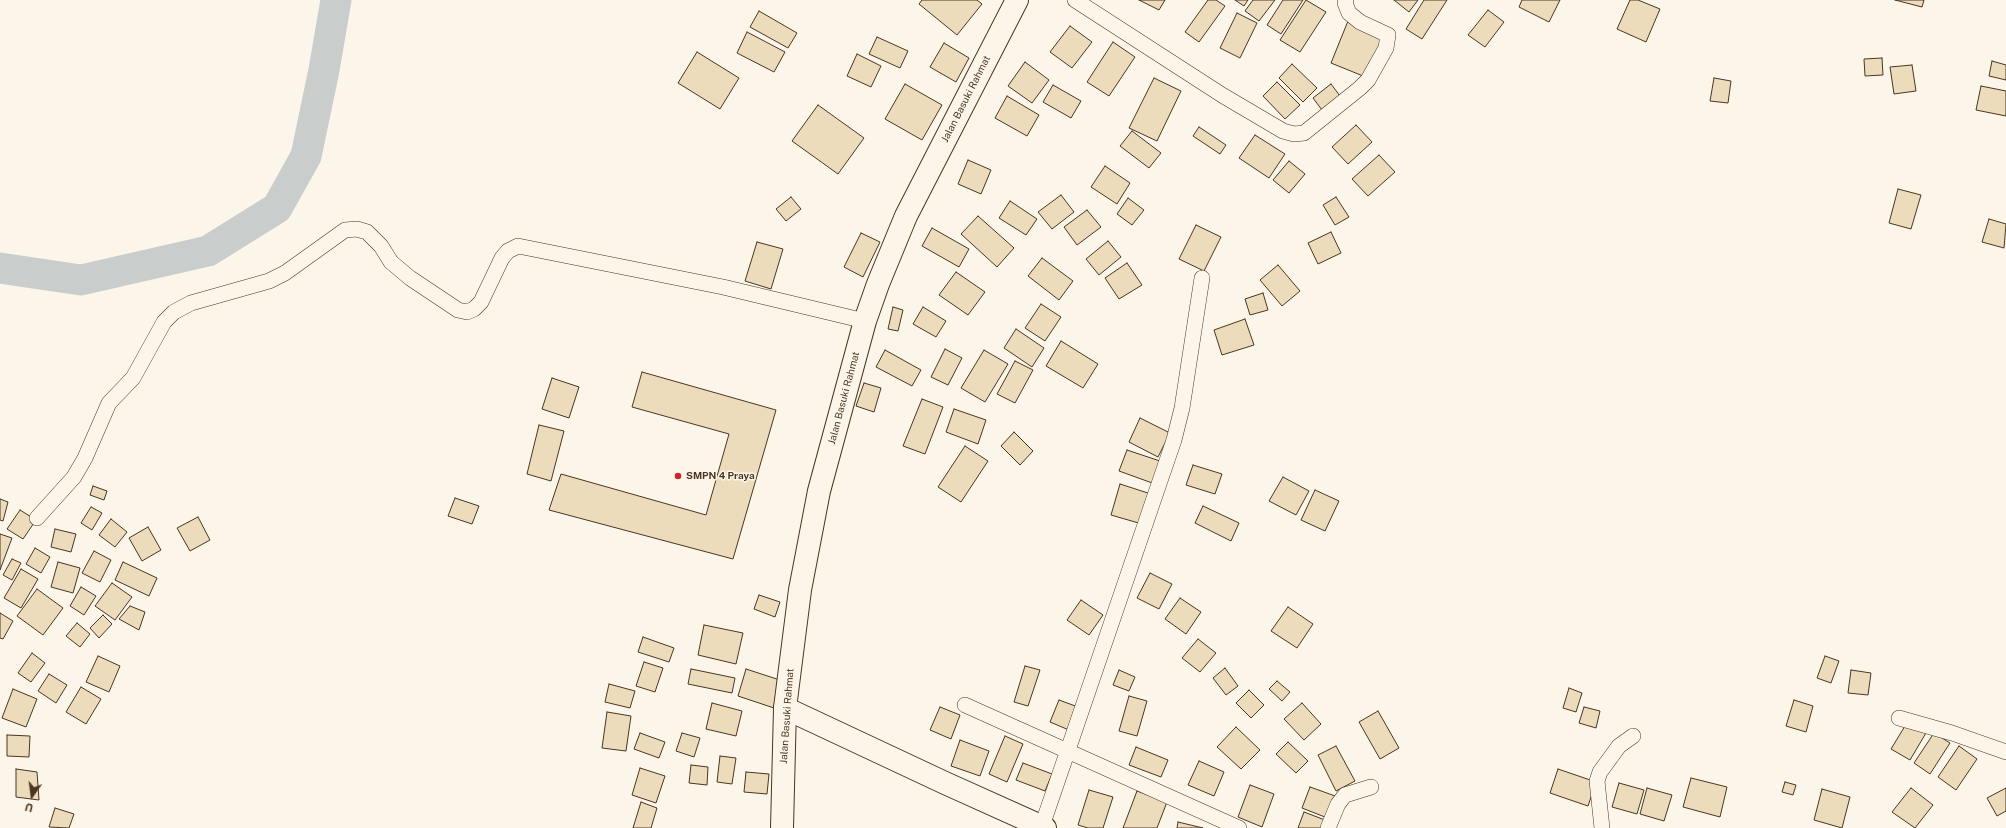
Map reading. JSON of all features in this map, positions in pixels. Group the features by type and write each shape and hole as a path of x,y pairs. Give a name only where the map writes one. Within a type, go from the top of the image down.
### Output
{"main road":[{"name":"Jalan Basuki Rahmat","path":"782,828 785,708 800,590 819,491 866,321 878,284 906,216 1017,0"},
{"path":"785,708 945,783 1044,827"}],"street":[{"path":"1075,0 1222,94 1283,131 1294,134 1304,133 1360,88 1368,80 1386,48 1388,35 1360,22 1349,13 1345,3 1346,0"},
{"path":"37,518 74,477 85,458 109,403 133,378 164,322 174,312 192,303 268,281 285,273 345,230 357,229 367,232 381,246 392,262 410,278 458,310 467,312 474,309 481,302 502,258 508,250 518,246 723,287 866,321"},
{"path":"1044,827 1067,750 1174,440 1181,412 1202,278"},
{"path":"965,705 1239,828"},
{"path":"1899,718 1952,733 2006,752"},
{"path":"1602,828 1598,776 1604,765 1619,746 1633,736"},
{"path":"1328,828 1338,804 1345,795 1371,787"}],"building":[{"path":"922,0 977,0 982,4 957,35 919,4"},
{"path":"1139,0 1165,0 1159,10"},
{"path":"1208,0 1216,0 1225,6 1199,42 1185,32"},
{"path":"1235,0 1248,0 1244,6"},
{"path":"1253,0 1275,0 1259,21 1245,11"},
{"path":"1283,0 1303,0 1281,34 1267,25"},
{"path":"1306,0 1326,12 1300,52 1280,40"},
{"path":"1394,0 1418,0 1409,12"},
{"path":"1424,0 1447,0 1422,39 1406,29"},
{"path":"1522,0 1560,0 1549,22 1519,7"},
{"path":"1630,0 1638,0 1660,9 1646,42 1617,29"},
{"path":"1895,0 1924,0 1922,7"},
{"path":"1488,10 1504,22 1485,47 1468,35"},
{"path":"759,11 797,33 788,48 750,27"},
{"path":"1237,13 1257,23 1240,58 1220,48"},
{"path":"1348,21 1385,35 1368,78 1331,63"},
{"path":"1070,26 1092,42 1072,68 1050,52"},
{"path":"747,32 785,52 774,72 737,53"},
{"path":"877,37 908,51 900,68 869,54"},
{"path":"1113,42 1135,57 1109,96 1087,82"},
{"path":"944,43 969,58 956,82 930,67"},
{"path":"697,52 739,78 720,109 678,83"},
{"path":"857,54 881,66 871,87 847,76"},
{"path":"1882,58 1883,75 1865,76 1864,59"},
{"path":"1992,61 2006,65 2006,80 1989,76"},
{"path":"1025,62 1049,80 1032,103 1008,86"},
{"path":"1292,64 1317,88 1303,102 1279,78"},
{"path":"1912,65 1916,91 1894,94 1890,67"},
{"path":"1154,78 1181,91 1157,141 1129,128"},
{"path":"1714,78 1731,81 1728,103 1710,101"},
{"path":"1277,82 1300,105 1285,119 1263,96"},
{"path":"905,84 942,105 922,140 885,119"},
{"path":"1331,84 1343,100 1325,114 1313,98"},
{"path":"1053,85 1081,101 1071,118 1043,102"},
{"path":"1981,86 2006,91 2006,116 1976,110"},
{"path":"1007,96 1039,115 1027,136 995,118"},
{"path":"818,105 864,138 838,174 792,141"},
{"path":"1356,125 1372,142 1348,164 1332,147"},
{"path":"1199,127 1226,145 1220,154 1193,136"},
{"path":"1132,131 1161,153 1149,168 1120,146"},
{"path":"1255,135 1285,154 1269,178 1239,158"},
{"path":"1379,155 1395,172 1368,196 1352,179"},
{"path":"968,160 991,170 981,194 958,184"},
{"path":"1289,161 1305,174 1289,193 1273,180"},
{"path":"1105,166 1130,183 1117,204 1091,187"},
{"path":"1898,189 1921,195 1911,229 1889,223"},
{"path":"1061,195 1074,212 1052,229 1038,212"},
{"path":"791,197 801,209 786,221 776,209"},
{"path":"1336,197 1349,217 1335,225 1323,205"},
{"path":"1128,198 1144,210 1132,225 1117,214"},
{"path":"1010,201 1037,219 1026,235 999,218"},
{"path":"1087,210 1101,227 1077,245 1064,227"},
{"path":"978,216 1014,248 997,267 961,234"},
{"path":"1989,219 2006,224 2004,248 1982,242"},
{"path":"1196,225 1221,237 1204,271 1179,259"},
{"path":"932,228 969,249 959,267 922,246"},
{"path":"1331,232 1341,253 1318,264 1308,243"},
{"path":"861,233 880,242 863,277 844,267"},
{"path":"1108,241 1121,257 1099,275 1086,259"},
{"path":"757,242 783,249 771,289 745,281"},
{"path":"1042,258 1073,281 1059,300 1028,276"},
{"path":"1127,263 1142,285 1119,299 1105,278"},
{"path":"1278,265 1300,291 1282,306 1260,280"},
{"path":"956,272 985,292 968,315 939,295"},
{"path":"1263,293 1268,310 1250,315 1245,299"},
{"path":"1041,304 1061,317 1045,341 1025,328"},
{"path":"893,307 903,310 898,331 888,329"},
{"path":"923,307 946,321 936,337 913,324"},
{"path":"1245,319 1254,345 1222,355 1214,330"},
{"path":"1016,329 1044,348 1032,367 1004,348"},
{"path":"1061,341 1098,364 1083,388 1046,366"},
{"path":"945,349 962,358 948,385 931,377"},
{"path":"885,350 921,370 912,386 876,367"},
{"path":"984,350 1008,364 985,402 961,388"},
{"path":"1015,361 1033,370 1015,403 997,394"},
{"path":"642,372 776,410 733,559 549,510 561,474 706,515 729,434 632,407"},
{"path":"552,378 579,387 569,418 542,409"},
{"path":"864,383 881,388 874,412 856,406"},
{"path":"922,399 943,407 925,454 903,446"},
{"path":"954,409 986,420 978,444 946,432"},
{"path":"1140,418 1170,433 1158,457 1129,442"},
{"path":"539,425 564,431 551,481 527,474"},
{"path":"1014,432 1033,451 1020,465 1001,446"},
{"path":"965,446 988,461 961,502 938,487"},
{"path":"1127,450 1163,462 1155,484 1119,471"},
{"path":"1193,465 1222,474 1215,494 1186,485"},
{"path":"1283,477 1309,491 1296,515 1269,501"},
{"path":"1120,484 1151,494 1142,524 1111,515"},
{"path":"93,486 107,491 104,500 90,495"},
{"path":"1315,490 1339,501 1325,531 1301,520"},
{"path":"455,498 479,506 472,524 448,516"},
{"path":"0,499 8,502 3,521 0,520"},
{"path":"1203,506 1239,523 1231,541 1195,523"},
{"path":"91,507 102,513 92,530 81,523"},
{"path":"20,510 36,520 23,539 7,529"},
{"path":"198,517 210,540 190,551 177,528"},
{"path":"111,519 127,532 115,547 99,535"},
{"path":"148,527 161,550 142,561 129,538"},
{"path":"55,529 76,534 71,552 51,547"},
{"path":"0,534 12,538 0,570"},
{"path":"35,548 50,557 41,573 26,564"},
{"path":"94,551 111,560 100,582 82,573"},
{"path":"12,559 21,563 12,580 3,575"},
{"path":"58,562 80,568 73,593 51,587"},
{"path":"123,562 157,578 149,596 115,580"},
{"path":"21,569 38,579 21,608 4,598"},
{"path":"1150,573 1172,584 1159,609 1137,598"},
{"path":"112,583 132,597 115,620 95,606"},
{"path":"81,587 96,596 84,615 70,606"},
{"path":"37,589 63,608 43,635 17,616"},
{"path":"759,595 780,602 775,617 754,609"},
{"path":"1180,598 1201,612 1186,634 1165,619"},
{"path":"1081,600 1103,615 1089,635 1067,620"},
{"path":"130,606 145,612 139,630 119,619"},
{"path":"1288,607 1313,624 1297,648 1271,631"},
{"path":"0,613 13,621 3,639 0,638"},
{"path":"103,615 112,624 99,638 90,628"},
{"path":"77,623 90,634 80,647 66,636"},
{"path":"704,625 743,633 736,664 698,655"},
{"path":"643,637 674,648 669,662 638,652"},
{"path":"1198,639 1216,653 1200,672 1182,658"},
{"path":"32,653 45,663 31,682 18,673"},
{"path":"98,656 120,666 109,692 86,682"},
{"path":"1825,656 1839,661 1831,683 1817,678"},
{"path":"644,662 663,668 655,692 636,686"},
{"path":"1025,666 1040,670 1028,706 1014,702"},
{"path":"1225,668 1238,686 1226,695 1213,678"},
{"path":"691,669 735,678 732,693 688,684"},
{"path":"746,669 786,682 777,709 738,696"},
{"path":"1119,670 1135,677 1129,691 1113,685"},
{"path":"1851,670 1871,673 1868,695 1848,693"},
{"path":"49,674 67,685 56,703 38,691"},
{"path":"1277,681 1290,692 1282,701 1269,689"},
{"path":"609,684 635,691 630,708 605,702"},
{"path":"81,687 101,699 86,724 66,712"},
{"path":"1569,688 1582,693 1576,712 1563,708"},
{"path":"13,689 37,699 26,727 2,718"},
{"path":"1249,690 1264,705 1251,718 1236,703"},
{"path":"1129,696 1147,701 1137,736 1119,731"},
{"path":"1059,700 1078,707 1069,730 1050,722"},
{"path":"1794,700 1813,706 1806,732 1786,726"},
{"path":"712,703 742,711 736,736 706,729"},
{"path":"1302,703 1321,724 1304,740 1284,719"},
{"path":"940,707 960,715 951,739 930,730"},
{"path":"1584,707 1600,711 1596,728 1579,723"},
{"path":"1378,711 1399,748 1380,759 1359,722"},
{"path":"607,712 631,716 626,751 602,748"},
{"path":"1908,721 1926,733 1910,760 1891,749"},
{"path":"1236,727 1260,750 1241,769 1217,747"},
{"path":"640,733 665,742 659,758 634,749"},
{"path":"682,733 700,738 694,757 676,751"},
{"path":"1934,733 1950,743 1930,774 1914,763"},
{"path":"7,735 30,736 29,757 7,756"},
{"path":"1005,736 1023,744 1007,782 989,774"},
{"path":"960,740 989,751 980,776 951,766"},
{"path":"1288,742 1308,761 1296,773 1276,754"},
{"path":"1336,746 1355,781 1336,791 1318,755"},
{"path":"1959,746 1977,759 1956,790 1938,777"},
{"path":"1136,747 1168,760 1161,777 1129,765"},
{"path":"720,756 736,758 732,784 717,782"},
{"path":"1199,761 1224,772 1214,796 1188,785"},
{"path":"1023,763 1052,774 1045,791 1016,780"},
{"path":"691,765 708,767 707,785 689,783"},
{"path":"640,768 665,776 656,803 632,795"},
{"path":"16,769 37,772 39,800 16,797"},
{"path":"1558,769 1596,782 1588,806 1550,793"},
{"path":"746,772 769,774 767,794 744,792"},
{"path":"1691,778 1727,787 1720,817 1683,807"},
{"path":"1785,782 1796,785 1793,795 1782,792"},
{"path":"1619,783 1644,790 1637,814 1612,807"},
{"path":"1250,785 1274,794 1262,827 1238,817"},
{"path":"1310,787 1338,797 1330,819 1302,808"},
{"path":"1647,788 1672,795 1664,821 1640,814"},
{"path":"1911,788 1933,805 1915,828 1892,812"},
{"path":"2006,788 2006,811 1997,816 1987,798"},
{"path":"1822,789 1850,797 1842,828 1814,820"},
{"path":"1089,790 1113,797 1103,828 1088,828 1078,825"},
{"path":"1137,791 1167,802 1157,828 1123,828"},
{"path":"641,802 657,808 651,828 633,828"},
{"path":"55,808 74,814 69,828 49,827"},
{"path":"1304,812 1325,820 1322,828 1298,828"},
{"path":"1178,822 1203,828 1177,828"}],"waterway":[{"path":"0,268 81,280 208,251 277,208 306,156 324,70 336,0"}],"place":[{"name":"SMPN 4 Praya","path":"678,476"}]}
